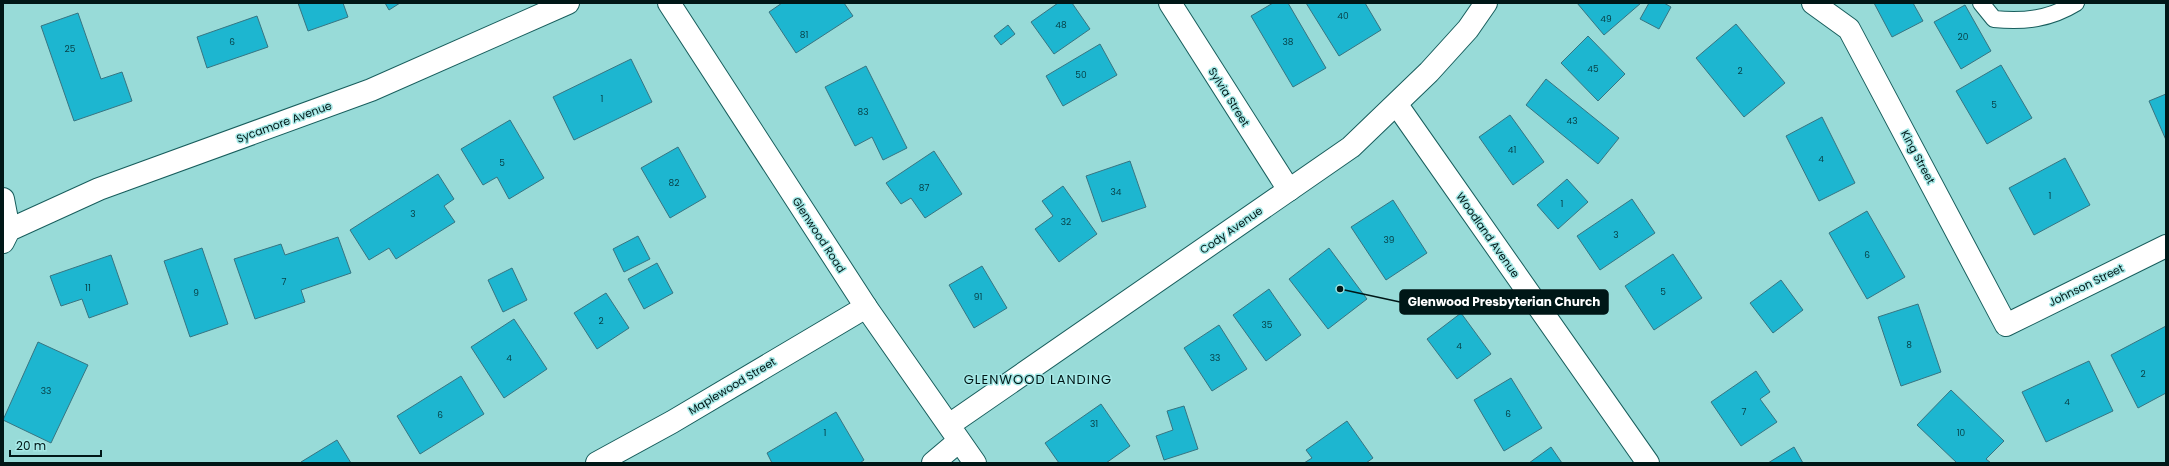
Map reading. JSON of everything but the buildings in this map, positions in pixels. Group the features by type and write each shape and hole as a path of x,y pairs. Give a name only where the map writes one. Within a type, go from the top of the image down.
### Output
{"street":[{"name":"Sycamore Avenue","path":"6,236 99,189 371,90 568,3"},
{"name":"Glenwood Road","path":"669,3 866,307 975,463"},
{"name":"Sylvia Street","path":"1170,3 1289,190"},
{"name":"Cody Avenue","path":"933,463 954,433 1289,190 1351,147 1396,105 1468,29 1486,3"},
{"name":"King Street","path":"1813,3 1849,29 1954,223 2006,325"},
{"name":"Woodland Avenue","path":"1396,105 1648,463"},
{"path":"3,199 6,236"},
{"name":"Johnson Street","path":"2006,325 2166,246"},
{"name":"Maplewood Street","path":"597,463 672,422 866,307"}],"lane":[{"path":"1981,3 1994,19 2016,22 2058,14 2076,3"}],"place":[{"name":"Glenwood Presbyterian Church","path":"1340,289"}],"district":[{"name":"GLENWOOD LANDING","path":"1038,379"}]}
